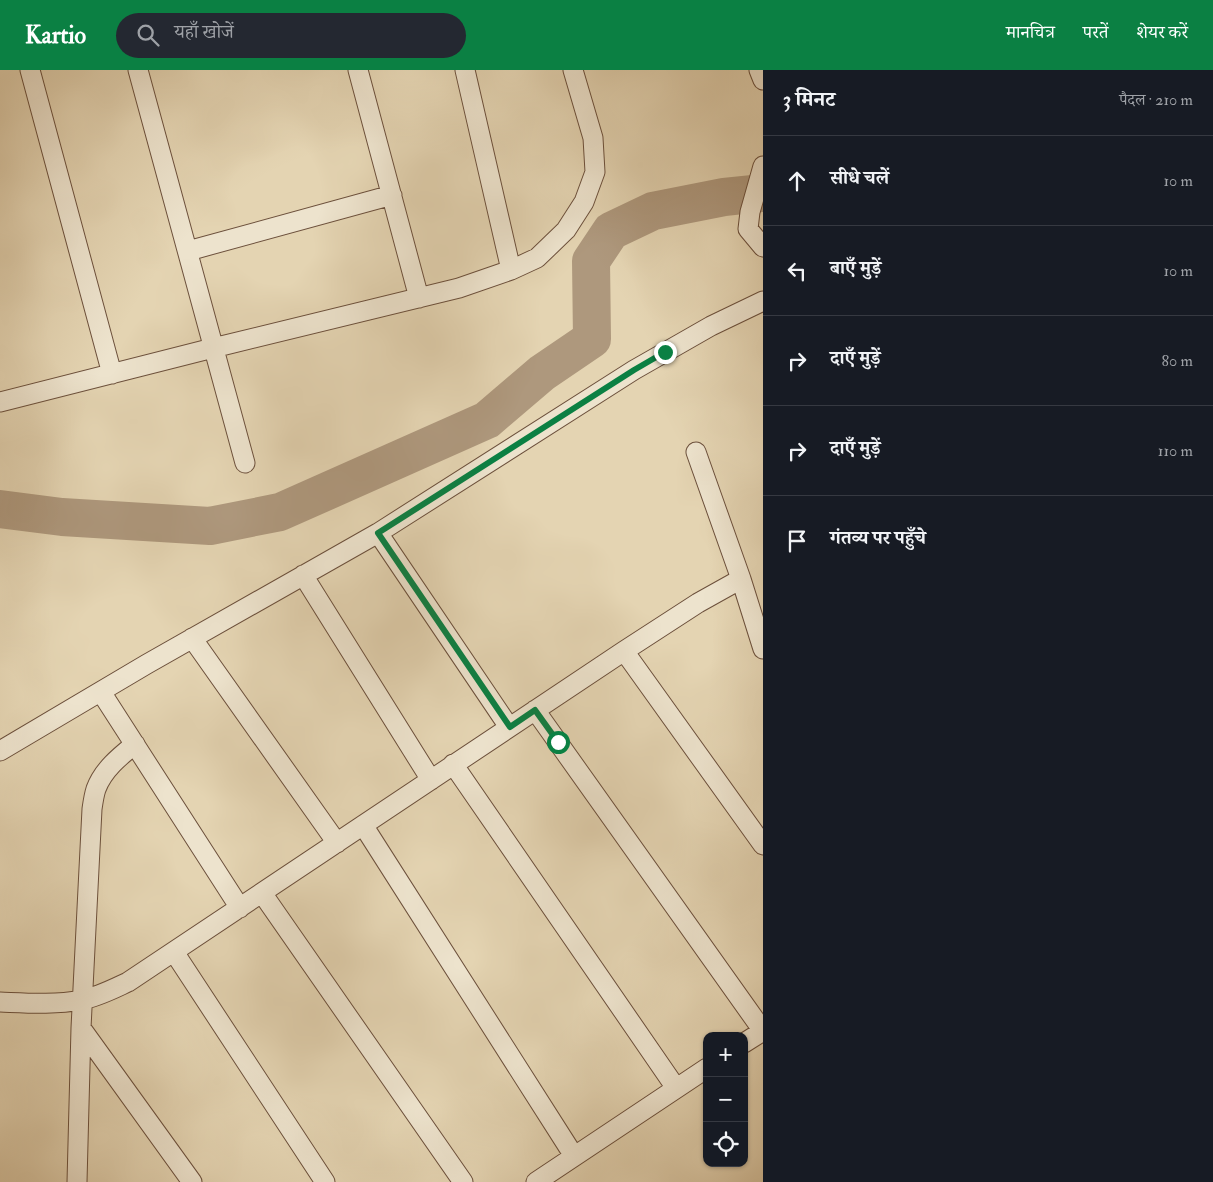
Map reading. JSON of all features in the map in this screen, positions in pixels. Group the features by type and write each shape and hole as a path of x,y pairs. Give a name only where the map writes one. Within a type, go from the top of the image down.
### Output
{"street":[{"path":"30,70 112,374"},
{"path":"138,70 245,464"},
{"path":"358,70 419,298"},
{"path":"465,70 511,270"},
{"path":"0,402 459,288 511,270 537,258 566,230 584,202 595,172 593,138 573,70"},
{"path":"759,70 763,80"},
{"path":"763,166 750,212 748,229 763,247"},
{"path":"188,251 392,195"},
{"path":"0,751 192,638 378,533 634,370 711,326 763,301"},
{"path":"696,452 741,579 763,648"},
{"path":"378,533 510,727"},
{"path":"303,575 431,780"},
{"path":"0,1002 47,1004 82,1000 108,992 128,982 698,602 741,579"},
{"path":"192,638 337,843"},
{"path":"624,651 763,845"},
{"path":"101,692 240,908"},
{"path":"535,710 763,1031 748,1040"},
{"path":"77,1182 82,1000 92,809 96,789 104,773 135,744"},
{"path":"453,764 676,1088"},
{"path":"363,825 574,1156"},
{"path":"262,893 463,1182"},
{"path":"174,952 325,1182"},
{"path":"81,1028 192,1182"},
{"path":"536,1182 703,1071"}],"waterway":[{"path":"0,509 62,517 210,526 280,512 487,420 542,373 592,339 591,261 611,231 653,211 724,197 763,193"}],"route":[{"path":"558,742 535,710 510,727 378,533 665,352"}]}
